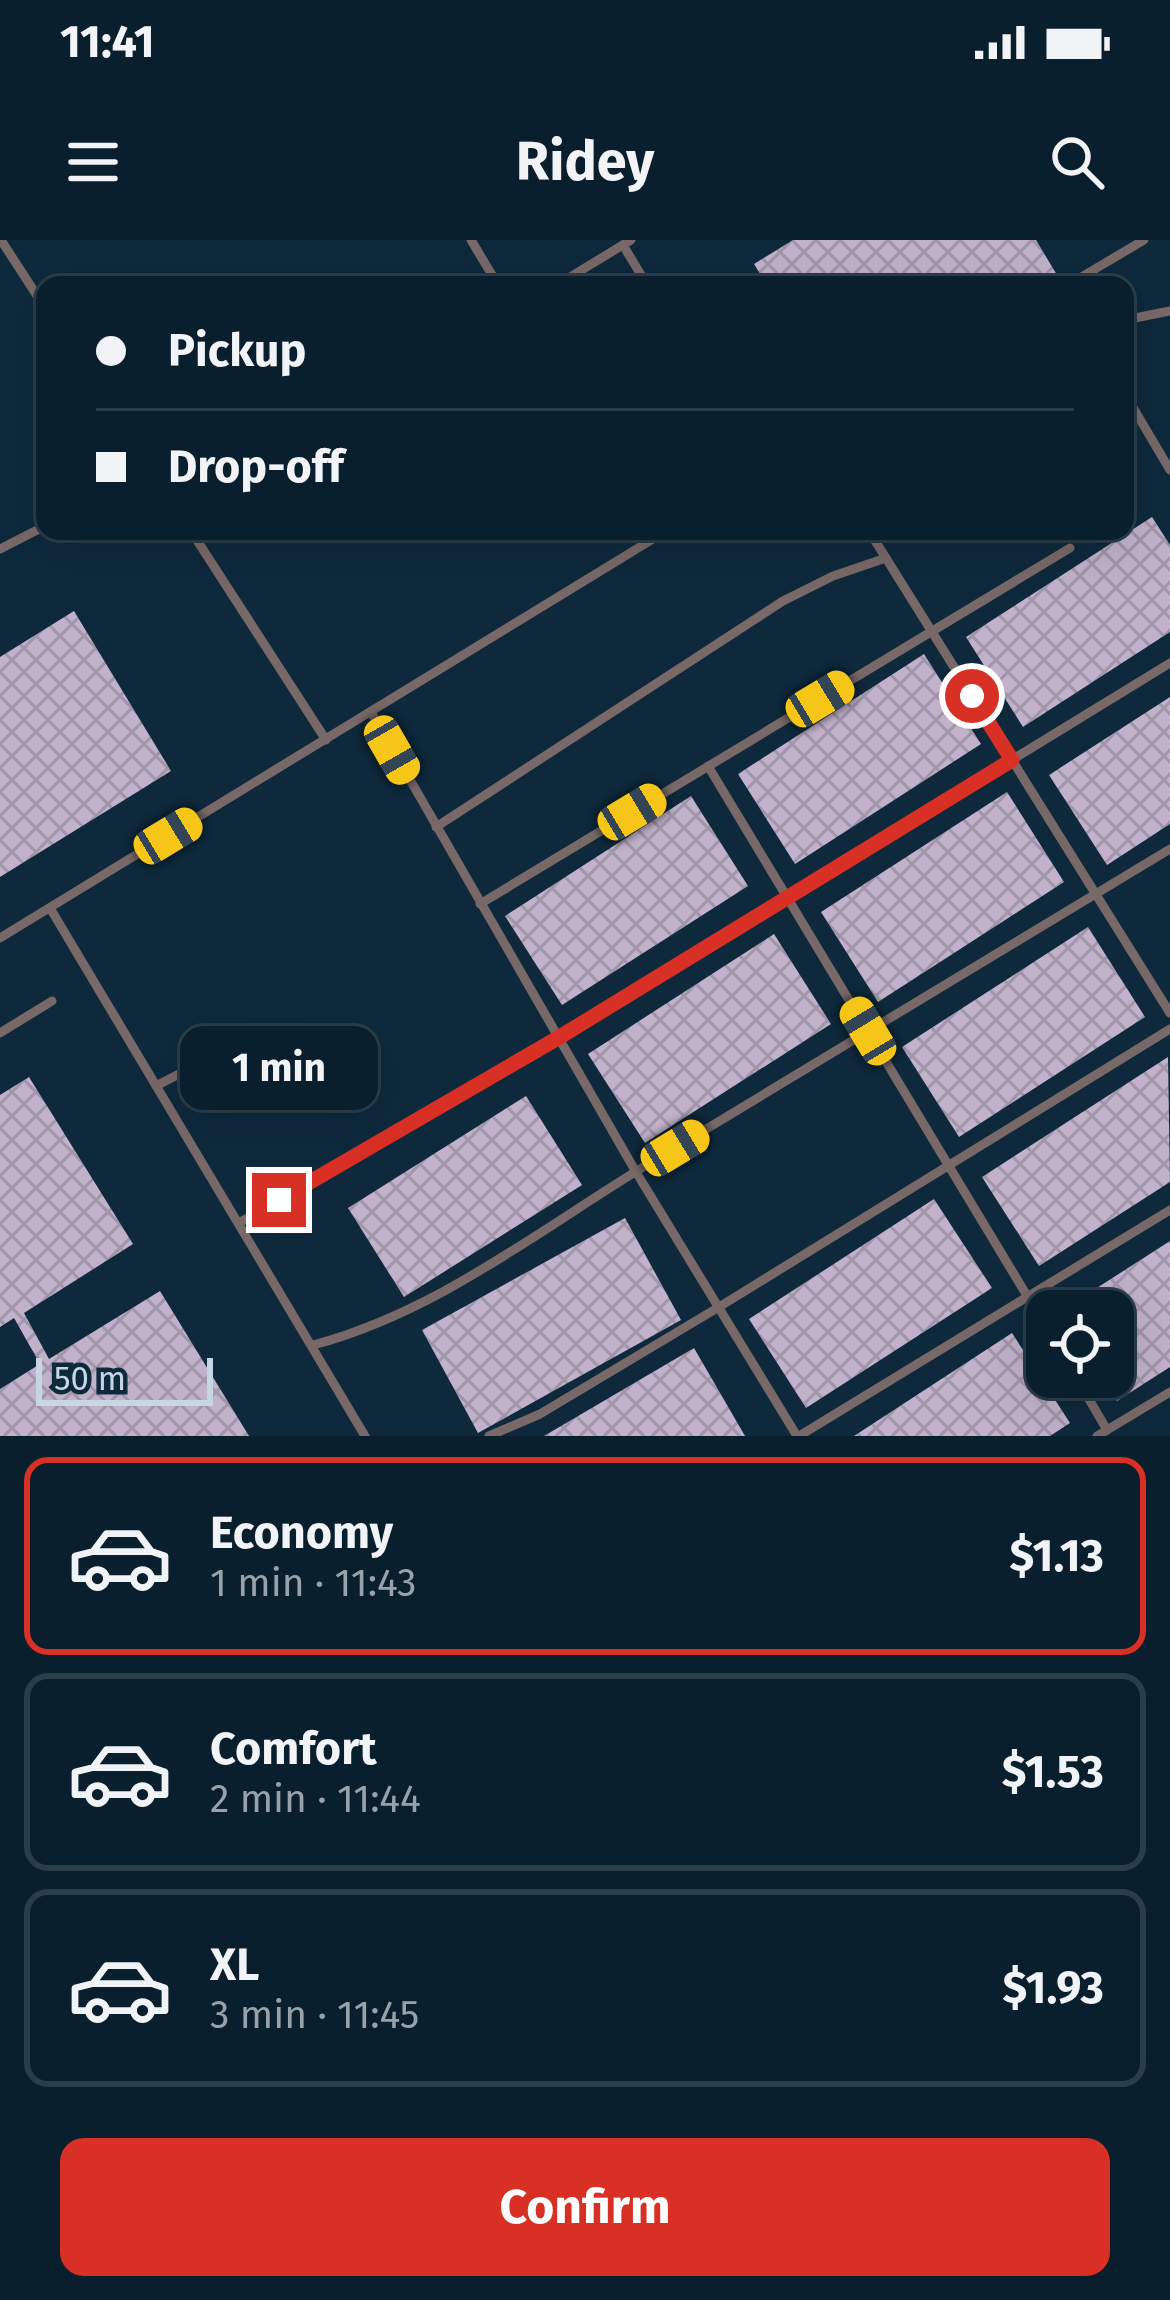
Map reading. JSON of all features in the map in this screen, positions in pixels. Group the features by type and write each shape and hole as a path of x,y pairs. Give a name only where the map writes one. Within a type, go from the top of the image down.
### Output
{"lane":[{"path":"1,240 36,294"},
{"path":"471,240 493,276"},
{"path":"1083,276 1144,240"},
{"path":"572,276 627,243 643,276"},
{"path":"1134,318 1170,311"},
{"path":"1134,409 1170,470"},
{"path":"0,549 36,531"},
{"path":"197,540 326,740"},
{"path":"0,938 326,740 640,540"},
{"path":"875,540 1170,1013"},
{"path":"480,904 1070,548"},
{"path":"436,826 783,601 833,576 886,558"},
{"path":"239,1223 558,1038 1170,663"},
{"path":"371,712 636,1172 798,1436 1026,1297"},
{"path":"708,766 1026,1294"},
{"path":"313,1346 376,1326 437,1297 1170,849"},
{"path":"50,908 313,1346 360,1434"},
{"path":"0,1033 52,1001"},
{"path":"489,1436 540,1414 1170,1029"},
{"path":"156,1085 247,1039 257,1041 287,1074 298,1076 351,1047"},
{"path":"1037,1290 1170,1210"},
{"path":"1086,1398 1102,1433 1170,1392"}],"building":[{"path":"793,240 1036,240 1058,276 761,276 754,264"},
{"path":"1152,517 1170,545 1170,632 1023,727 966,637 1116,540 1134,540 1134,529"},
{"path":"74,611 171,771 0,877 0,657"},
{"path":"924,654 981,744 795,864 738,774"},
{"path":"1170,697 1170,824 1107,865 1049,775"},
{"path":"1007,792 1064,882 878,1002 821,912"},
{"path":"691,796 748,886 562,1005 505,916"},
{"path":"1088,927 1145,1017 959,1137 902,1047"},
{"path":"774,934 831,1024 645,1143 588,1054"},
{"path":"1168,1057 1170,1182 1039,1266 982,1177"},
{"path":"29,1077 133,1244 24,1313 49,1359 160,1291 249,1436 0,1436 0,1389 40,1364 14,1318 0,1327 0,1095"},
{"path":"526,1096 582,1185 404,1297 348,1208"},
{"path":"934,1199 992,1288 806,1408 749,1319"},
{"path":"625,1218 681,1320 478,1433 422,1330"},
{"path":"1170,1241 1170,1367 1134,1390 1134,1290 1094,1290"},
{"path":"1012,1333 1026,1355 1026,1398 1054,1398 1070,1423 1050,1436 854,1436"},
{"path":"694,1348 745,1436 544,1436"}],"route":[{"path":"279,1200 558,1038 1012,760 972,696"}]}
